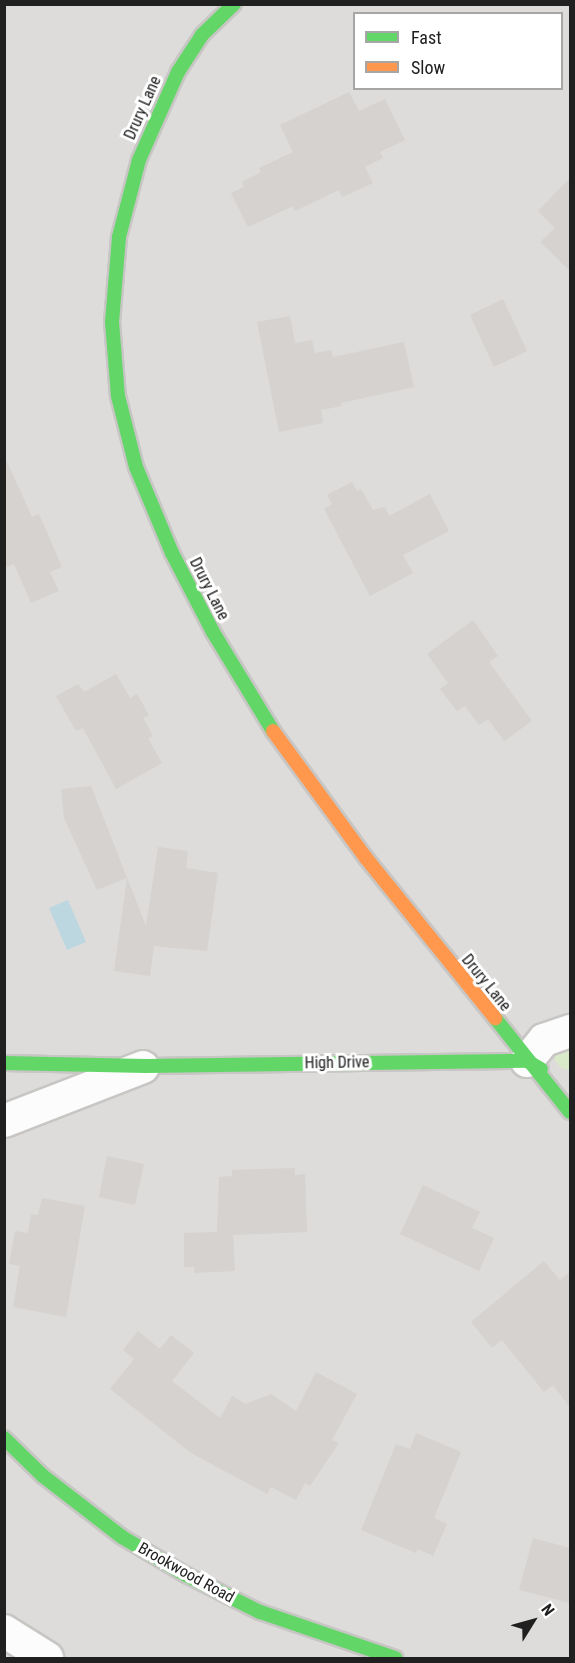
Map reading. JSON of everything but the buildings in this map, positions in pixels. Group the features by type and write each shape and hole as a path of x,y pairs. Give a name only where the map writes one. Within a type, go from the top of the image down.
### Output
{"street":[{"name":"Drury Lane","path":"234,4 202,35 178,72 139,160 119,237 112,322 118,396 136,468 202,612 268,724 366,858 570,1112"},
{"path":"528,1061 544,1040 570,1031"},
{"name":"High Drive","path":"4,1063 146,1066 528,1061 562,1079"},
{"name":"High Drive","path":"4,1121 146,1066"},
{"name":"Brookwood Road","path":"4,1438 43,1476 122,1537 186,1575 260,1611 396,1659"},
{"path":"4,1631 46,1659"}],"shaded area":[{"path":"5,5 570,5 570,1658 5,1658"}],"green space":[{"path":"570,1044 570,1070 561,1068 555,1060 555,1050"}],"water":[{"path":"68,900 86,942 67,950 49,908"}],"traffic: fast":[{"path":"234,4 202,35 178,72 139,160 119,237 112,322 118,396 136,467 172,553 213,632 273,731"},
{"path":"495,1018 570,1112"},
{"path":"4,1063 146,1066 527,1061 541,1069"},
{"path":"4,1438 43,1476 122,1537 186,1575 260,1612 395,1658"}],"traffic: slow":[{"path":"273,731 366,858 495,1018"}]}
